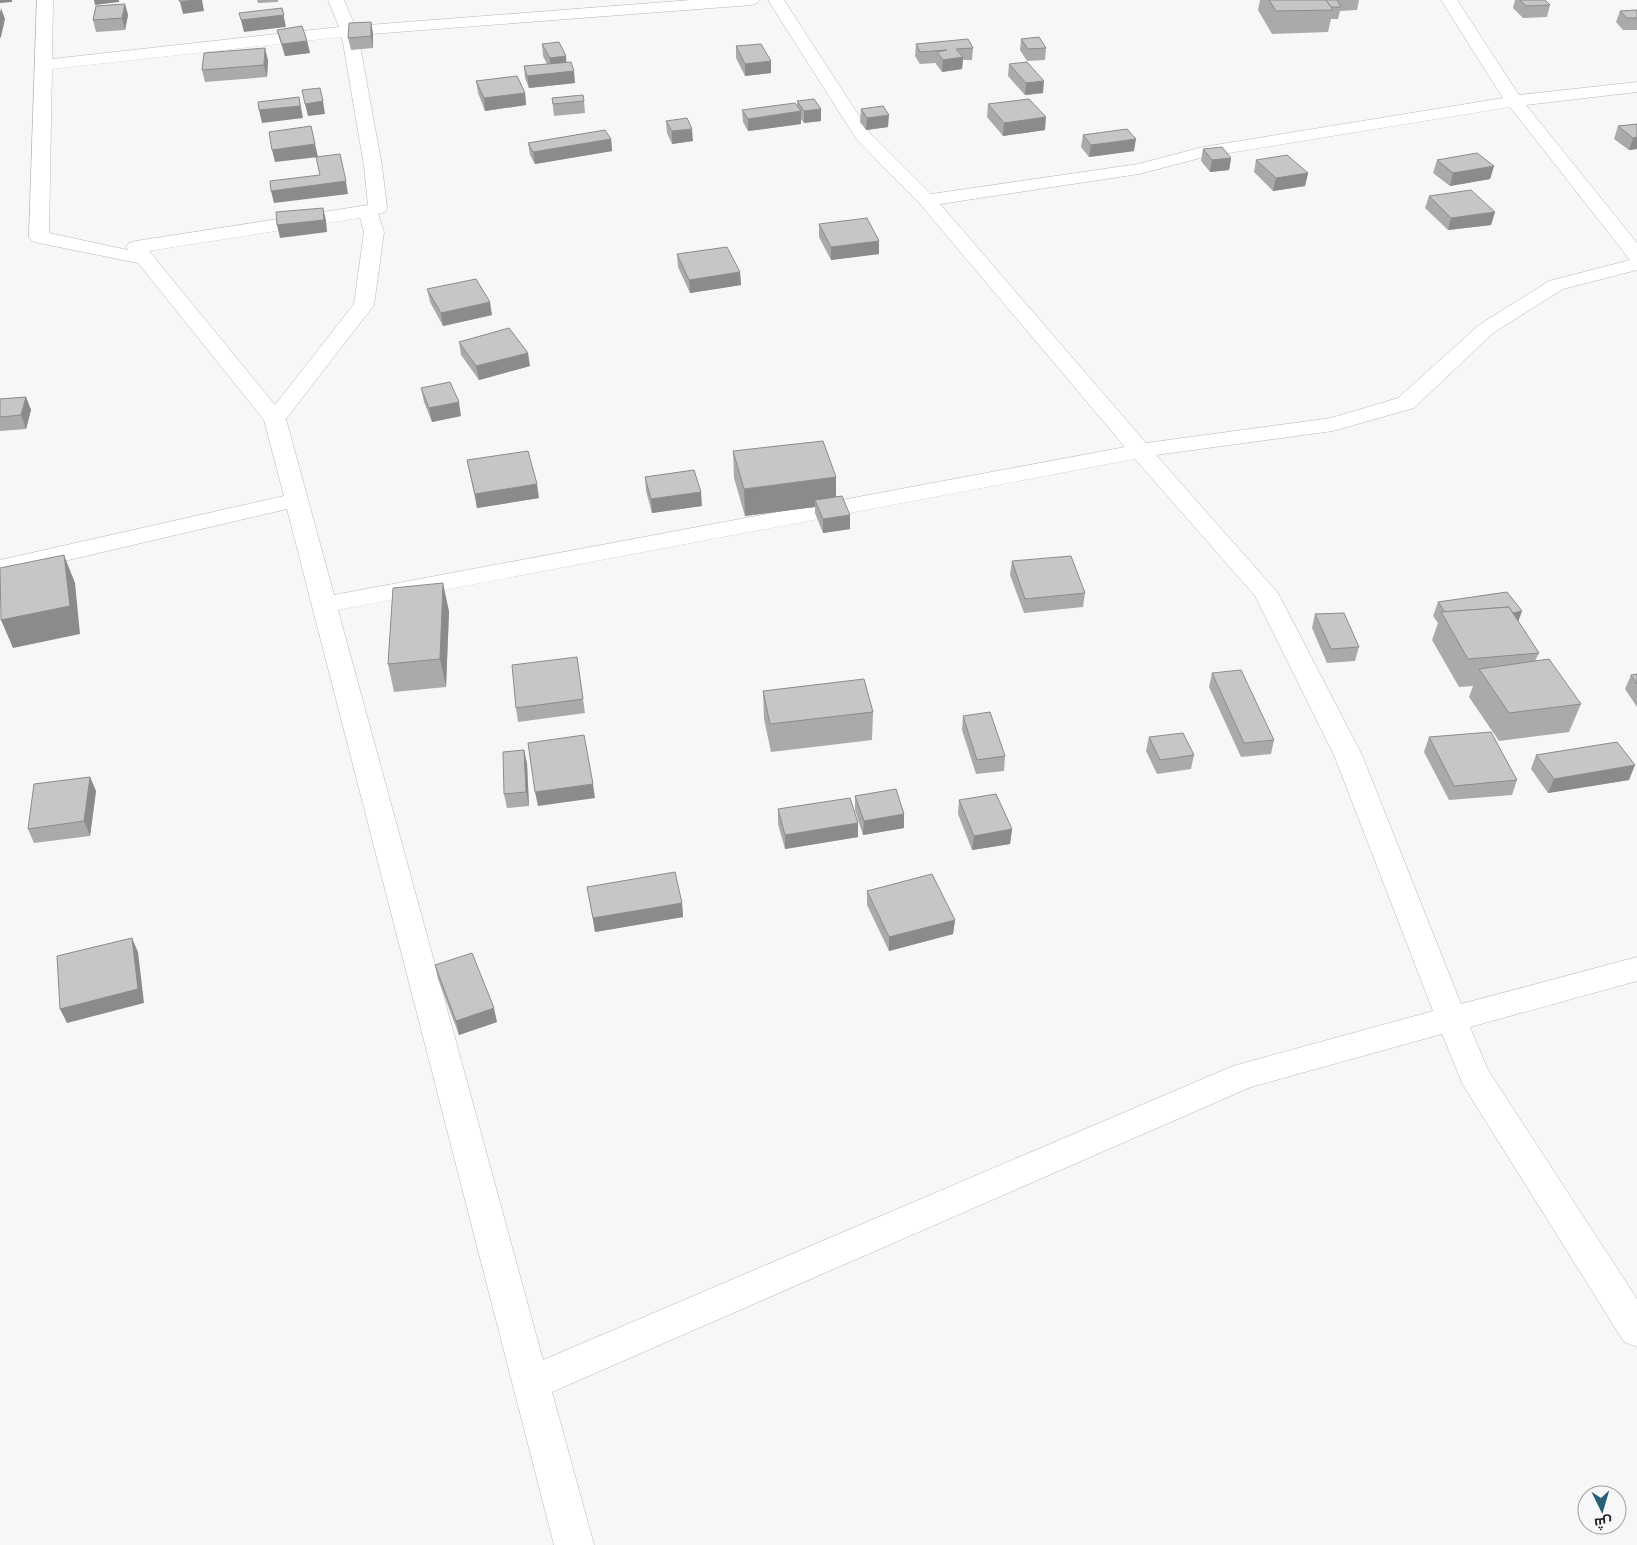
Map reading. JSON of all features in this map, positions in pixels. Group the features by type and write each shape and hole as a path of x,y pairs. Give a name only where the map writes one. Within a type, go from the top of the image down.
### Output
{"street":[{"path":"45,0 39,237 145,258"},
{"path":"336,0 349,31 373,166 378,208 136,246 275,419 574,1545"},
{"path":"44,65 349,31 752,0"},
{"path":"776,0 863,136 927,200 1140,451 1266,593 1348,755 1450,1019 1474,1076 1637,1330"},
{"path":"1450,0 1514,101 1637,256"},
{"path":"927,200 1139,169 1203,152 1514,101 1637,87"},
{"path":"275,419 364,305 374,232 368,211"},
{"path":"324,605 1140,451 1333,424 1406,403 1486,330 1556,285 1637,264"},
{"path":"0,568 296,500"},
{"path":"531,1383 1244,1075 1637,970"}],"building":[{"path":"179,0 195,0 180,2"},
{"path":"1269,0 1326,0 1333,10 1276,11"},
{"path":"1326,0 1337,0 1341,7 1331,7"},
{"path":"1520,0 1545,0 1550,5 1526,6"},
{"path":"125,4 122,18 93,20 96,6"},
{"path":"282,8 284,15 241,20 239,13"},
{"path":"1637,10 1637,18 1627,18 1620,11"},
{"path":"371,22 371,36 348,38 349,23"},
{"path":"302,26 307,41 282,44 277,30"},
{"path":"1039,37 1046,48 1028,49 1021,39"},
{"path":"968,39 973,48 956,49 963,57 943,60 937,52 947,50 920,52 916,44"},
{"path":"559,42 566,56 550,58 542,44"},
{"path":"761,44 771,61 745,64 736,46"},
{"path":"265,48 264,65 202,70 204,53"},
{"path":"571,62 574,71 527,76 524,66"},
{"path":"1027,62 1044,81 1026,83 1009,64"},
{"path":"517,76 525,93 484,98 476,81"},
{"path":"320,88 323,101 305,104 302,90"},
{"path":"583,95 584,101 553,104 552,98"},
{"path":"299,97 300,106 259,110 258,102"},
{"path":"814,99 821,109 804,111 797,101"},
{"path":"1029,99 1046,117 1004,123 988,104"},
{"path":"795,103 801,111 748,119 742,110"},
{"path":"883,106 889,115 867,118 861,109"},
{"path":"687,118 692,129 672,131 666,121"},
{"path":"1637,124 1637,137 1633,138 1618,126"},
{"path":"311,126 315,144 272,150 269,132"},
{"path":"1127,129 1136,139 1091,145 1083,135"},
{"path":"605,130 611,139 533,152 528,143"},
{"path":"1222,147 1231,158 1212,160 1203,149"},
{"path":"1477,153 1494,166 1453,173 1437,160"},
{"path":"340,154 346,181 271,191 270,181 320,175 316,157"},
{"path":"1287,155 1308,173 1276,178 1256,160"},
{"path":"1471,190 1495,212 1451,218 1429,196"},
{"path":"323,208 324,220 277,225 276,212"},
{"path":"867,218 879,241 831,247 819,224"},
{"path":"727,247 740,272 689,280 677,254"},
{"path":"476,279 490,302 441,313 427,289"},
{"path":"509,328 528,353 476,366 459,342"},
{"path":"450,382 459,402 429,408 421,388"},
{"path":"26,397 21,415 0,417 0,399"},
{"path":"823,441 836,477 744,489 733,451"},
{"path":"528,451 537,484 475,494 467,460"},
{"path":"694,470 701,492 651,499 645,477"},
{"path":"842,496 850,515 823,519 815,500"},
{"path":"64,555 70,606 1,620 0,568"},
{"path":"1071,556 1085,593 1025,599 1012,561"},
{"path":"443,583 440,659 388,664 393,588"},
{"path":"1507,592 1522,611 1513,613 1509,607 1445,612 1438,602"},
{"path":"1509,607 1539,653 1468,659 1441,612"},
{"path":"1344,613 1359,647 1331,649 1315,614"},
{"path":"577,657 583,699 516,708 512,665"},
{"path":"1549,659 1581,704 1509,713 1479,669"},
{"path":"1241,670 1274,740 1244,743 1212,673"},
{"path":"1637,674 1637,684 1631,675"},
{"path":"864,679 873,712 770,724 763,691"},
{"path":"990,712 1005,756 977,760 963,716"},
{"path":"1491,732 1517,780 1454,786 1429,737"},
{"path":"1183,733 1194,755 1160,760 1149,737"},
{"path":"584,735 593,784 535,792 528,743"},
{"path":"1617,742 1635,765 1554,779 1536,755"},
{"path":"524,750 526,792 504,794 503,752"},
{"path":"90,777 84,821 28,829 34,784"},
{"path":"896,789 904,814 864,821 855,796"},
{"path":"996,794 1012,829 974,836 959,800"},
{"path":"850,798 858,823 785,835 778,809"},
{"path":"675,872 682,903 593,918 587,887"},
{"path":"932,874 955,920 889,937 867,891"},
{"path":"132,938 138,989 60,1009 57,956"},
{"path":"472,953 494,1008 456,1021 435,965"}]}
